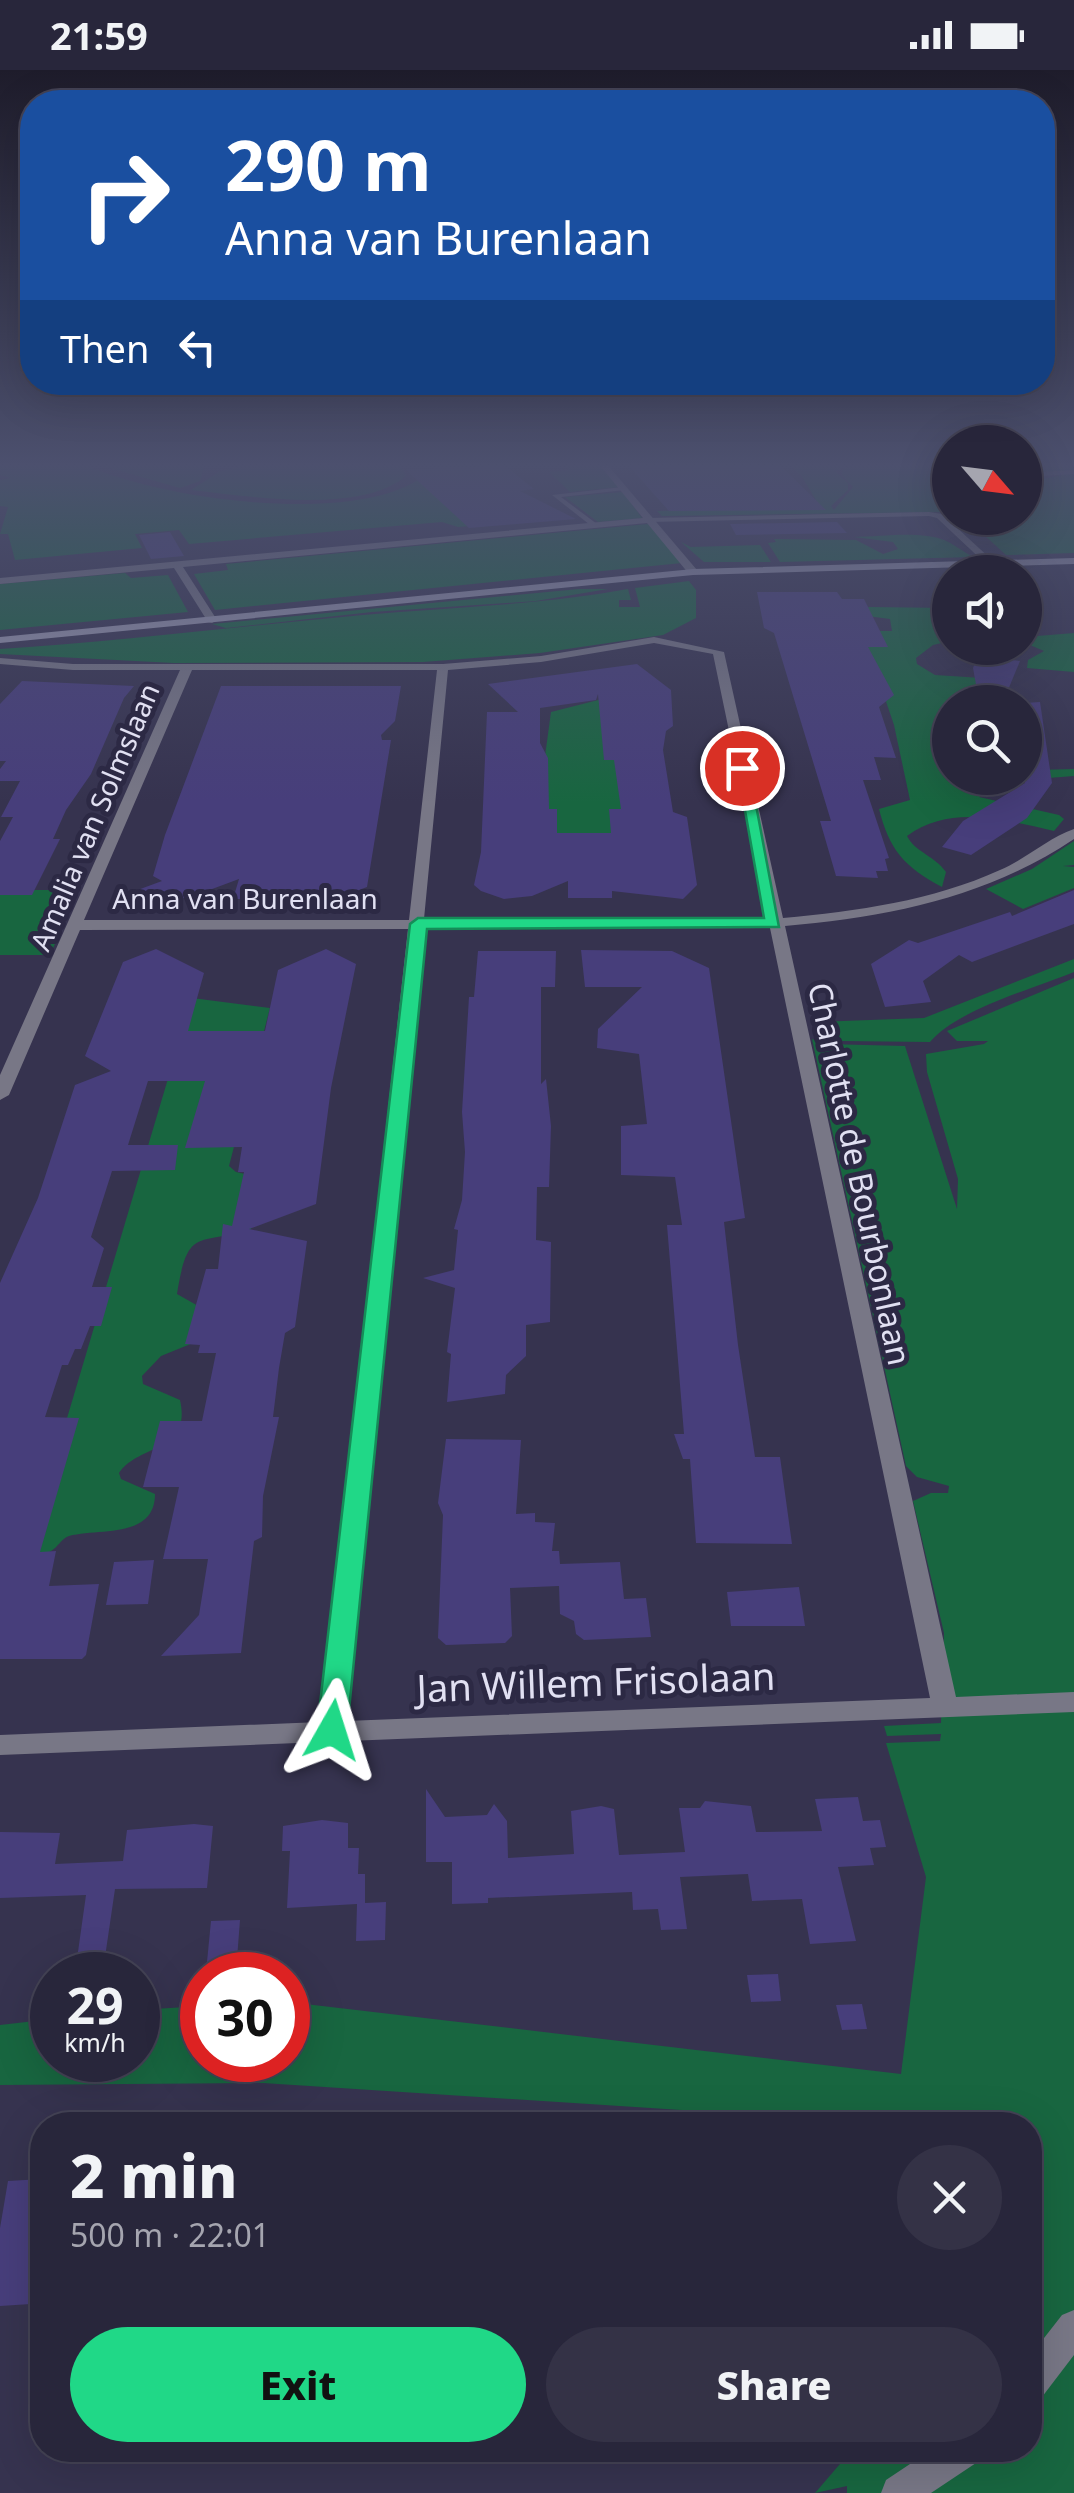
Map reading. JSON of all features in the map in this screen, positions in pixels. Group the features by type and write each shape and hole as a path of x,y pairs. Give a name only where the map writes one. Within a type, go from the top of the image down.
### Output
{"main road":[{"path":"0,640 652,576"}],"street":[{"path":"1,579 38,576"},
{"path":"184,576 212,620"},
{"name":"Charlotte de Bourbonlaan","path":"443,667 540,659 654,640 718,652 773,923 945,1707"},
{"path":"0,661 187,668 443,667 332,1730"},
{"name":"Amalia van Solmslaan","path":"0,1095 187,668"},
{"name":"Anna van Burenlaan","path":"76,925 773,923 871,915 970,890 1037,861 1074,833"},
{"name":"Jan Willem Frisolaan","path":"0,1745 1074,1702"},
{"path":"1042,2368 1074,2327"},
{"path":"900,2493 945,2462"}],"green space":[{"path":"90,576 169,576 188,612 0,630 0,584"},
{"path":"195,576 552,576 215,610"},
{"path":"689,581 696,590 696,618 663,635 540,653 423,662 174,663 0,654 0,649 529,602 628,589 631,600 619,600 619,607 640,607 635,588"},
{"path":"608,589 536,601 372,612 226,628 212,624"},
{"path":"790,606 932,608 932,646 916,658 917,664 935,675 982,678 989,685 932,685 932,795 981,795 979,797 1064,819 1054,831 978,817 924,826 907,836 946,872 942,887 900,856 879,809 910,800 894,725 862,631 892,631 890,619"},
{"path":"1074,633 1074,672 1027,668 1042,665 1042,636"},
{"path":"618,695 628,874 529,874 551,712"},
{"path":"1074,769 1074,776 1042,778 1042,770"},
{"path":"1074,841 1074,865 1063,866 1074,867 1074,888 1023,909 986,889 1032,869"},
{"path":"0,890 79,890 50,955 0,955"},
{"path":"1074,959 1074,972 977,1010 930,1042 841,1041 822,1035 816,1022 924,1018"},
{"path":"1074,978 1074,2493 847,2493 847,2486 815,2493 842,2462 1042,2462 1042,2112 712,2112 263,2083 0,2085 0,2025 30,2022 30,2082 160,2082 160,2009 180,2007 180,2082 310,2082 310,2005 901,2074 926,1877 886,1743 940,1741 941,1734 887,1736 884,1726 941,1723 944,1633 913,1501 931,1493 948,1493 949,1486 917,1477 906,1466 812,1039 825,1044 905,1046 957,1209 958,1179 927,1072 926,1054 988,1041 957,1041 947,1031"},
{"path":"192,998 270,1008 229,1166 236,1172 262,1178 251,1229 207,1239 191,1248 177,1294 200,1307 198,1341 161,1356 142,1376 143,1384 180,1400 182,1417 171,1439 119,1473 121,1479 155,1494 153,1508 136,1525 69,1536 48,1552 26,1556"}],"building":[{"path":"757,592 837,592 842,599 864,599 888,647 868,647 894,695 879,707 896,758 874,757 881,780 863,780 889,858 885,859 888,871 876,871 878,878 836,876 820,821 831,821 774,633 764,628"},
{"path":"637,664 671,690 673,726 666,731 663,750 673,812 687,817 697,885 683,899 612,891 612,898 568,898 568,881 532,896 504,899 474,885 481,852 487,712 518,712 488,684","holes":["598,694 604,760 614,760 621,809 609,809 611,833 557,833 557,809 549,809 548,758 540,743 540,708 596,700"]},
{"path":"1018,665 1010,685 976,685 973,668"},
{"path":"22,681 134,686 124,698 91,774 66,810 53,839 60,839 32,895 0,895 0,841 13,817 1,817 20,781 0,781 0,769 6,761 0,761 0,704"},
{"path":"221,686 401,686 395,721 381,735 382,740 391,740 367,887 335,899 318,891 278,892 276,899 233,899 239,879 188,898 125,899 124,895 162,881 153,876 165,835"},
{"path":"1042,716 1052,783 1027,818 971,855 942,847 963,821 1005,795 1042,795"},
{"path":"1074,890 1074,924 972,962 959,955 923,981 931,1002 885,1007 871,964 909,940 918,943 1010,912 1012,916"},
{"path":"156,949 204,973 188,1031 265,1031 278,970 326,949 356,964 331,1088 316,1204 249,1229 307,1241 295,1327 285,1333 279,1368 273,1417 279,1417 263,1496 262,1537 254,1541 241,1653 161,1656 199,1615 208,1559 163,1559 179,1487 143,1487 160,1421 202,1421 216,1353 198,1353 200,1345 185,1344 206,1269 218,1269 223,1224 232,1226 244,1172 238,1172 242,1147 185,1148 205,1081 148,1081 128,1145 178,1145 175,1170 112,1171 91,1237 104,1248 92,1287 112,1287 101,1326 90,1326 81,1349 75,1349 68,1365 62,1365 45,1417 79,1418 40,1552 56,1551 49,1586 99,1584 86,1655 82,1659 0,1659 0,1283 38,1198 75,1085 111,1071 85,1056 123,962"},
{"path":"581,950 672,951 709,968 745,1218 724,1222 738,1345 755,1457 780,1457 792,1544 696,1543 690,1459 683,1459 674,1434 684,1434 667,1225 682,1225 675,1177 621,1175 621,1126 647,1124 639,1054 597,1048 598,1029 642,987 585,987"},
{"path":"478,951 556,951 555,987 541,987 541,1084 546,1079 551,1126 549,1187 537,1187 536,1240 551,1242 550,1322 526,1325 526,1356 506,1375 505,1394 447,1402 451,1354 447,1352 455,1288 423,1278 454,1270 458,1230 454,1229 462,1200 465,1152 462,1112 469,997 474,997"},
{"path":"446,1439 521,1440 516,1514 535,1513 535,1522 555,1523 552,1551 559,1551 560,1564 620,1562 624,1599 646,1598 651,1637 584,1640 576,1634 574,1621 560,1614 559,1586 510,1588 512,1636 505,1643 446,1645 438,1638 443,1515 438,1503"},
{"path":"154,1560 148,1604 106,1605 114,1562"},
{"path":"799,1587 805,1626 731,1626 727,1592"},
{"path":"426,1789 445,1817 487,1815 494,1804 507,1821 508,1858 574,1854 571,1811 601,1806 614,1809 619,1855 685,1852 679,1808 700,1808 705,1801 751,1806 756,1832 822,1831 815,1799 858,1797 863,1821 880,1820 886,1847 870,1848 874,1865 838,1867 856,1941 810,1944 802,1899 752,1901 748,1874 680,1877 687,1929 661,1930 658,1909 633,1910 632,1892 488,1898 488,1903 452,1904 452,1862 426,1862"},
{"path":"322,1820 348,1823 348,1848 359,1848 358,1874 365,1874 365,1903 386,1902 385,1940 356,1941 357,1904 287,1908 290,1851 282,1851 283,1826"},
{"path":"213,1826 207,1888 115,1889 106,1952 78,1952 86,1895 0,1898 0,1832 60,1833 55,1864 123,1861 127,1830"},
{"path":"240,1920 238,1952 208,1952 211,1921"},
{"path":"778,1974 781,2001 751,2002 747,1975"},
{"path":"862,2004 867,2029 842,2030 836,2005"},
{"path":"30,2180 30,2304 0,2306 0,2228 8,2181"}],"route":[{"path":"332,1730 418,924 773,923 742,768"}]}
